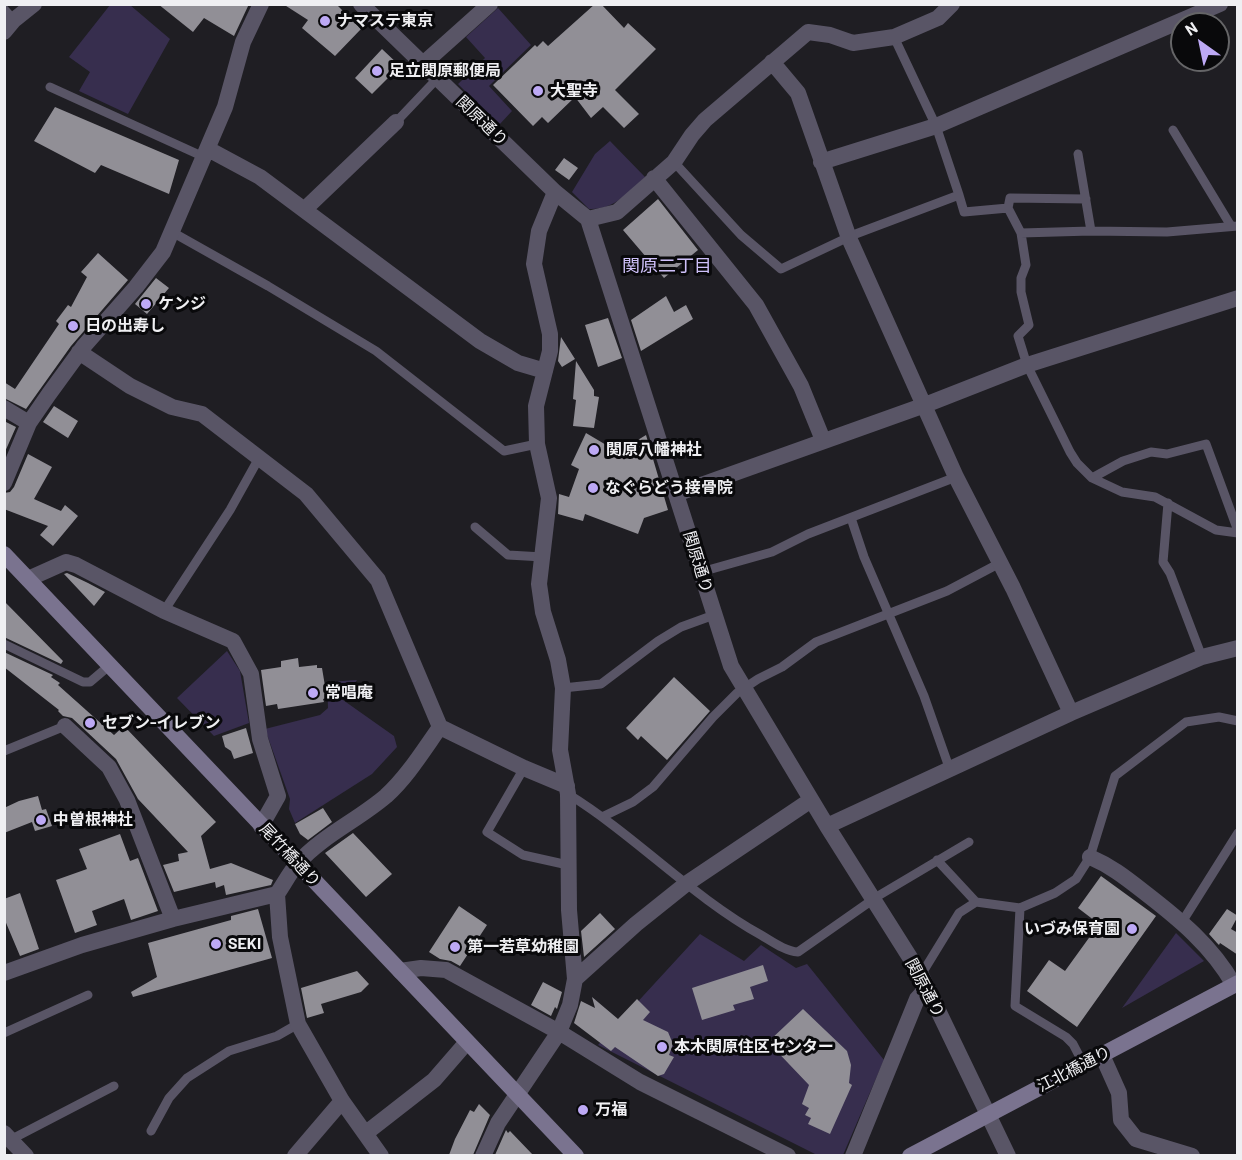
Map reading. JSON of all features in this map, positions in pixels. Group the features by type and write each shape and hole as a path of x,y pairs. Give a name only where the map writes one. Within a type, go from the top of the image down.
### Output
{"main road":[{"name":"尾竹橋通り","path":"6,558 576,1155"},
{"name":"江北橋通り","path":"910,1155 1236,984"}],"street":[{"path":"8,20 34,4"},
{"path":"4,483 29,423 79,352 136,287 163,252 225,107 243,42 261,4"},
{"name":"関原通り","path":"361,4 555,192 588,219 731,666 924,982 1008,1155"},
{"path":"423,64 490,4"},
{"path":"588,219 617,212 674,162 705,120 808,32 830,35 853,43 894,38 938,18 951,4"},
{"path":"821,162 936,126 1220,4"},
{"path":"772,62 798,93 849,238 956,477 1000,563 1071,713"},
{"path":"305,209 396,122"},
{"path":"206,153 260,177 480,341 518,363 545,371"},
{"path":"654,178 756,305 801,386 823,440"},
{"path":"483,1155 498,1123 559,1032 570,1005 575,979 571,948 568,790 561,750 563,688 558,660 543,612 539,584 549,498 537,444 536,406 550,351 550,334 534,264 539,231 555,192"},
{"path":"676,494 925,405 1027,365 1238,298"},
{"path":"79,352 130,386 172,407 202,414 306,494 378,580 440,727 568,790"},
{"path":"4,408 29,423"},
{"path":"28,579 66,562 76,565 164,611 233,641 252,674 260,739 278,796 261,826"},
{"path":"827,826 1071,713 1202,657 1238,648"},
{"path":"65,726 109,767 127,800 172,919"},
{"path":"381,1155 342,1101 298,1024 280,937 277,894 297,864 387,795 406,774 440,727"},
{"path":"575,979 636,924 686,884 811,800"},
{"path":"1090,857 1109,865 1182,922 1223,966 1236,984"},
{"path":"4,973 82,945 172,919 277,894"},
{"path":"400,971 421,968 446,970 559,1032 640,1082 788,1155"},
{"path":"853,1155 924,982"},
{"path":"366,1134 434,1080 467,1042"},
{"path":"1102,1055 1119,1093 1121,1119 1136,1139 1192,1155"},
{"path":"295,1155 342,1101"},
{"path":"8,1136 26,1155"}],"lane":[{"path":"894,38 936,126 964,212 1008,208"},
{"path":"396,122 433,83"},
{"path":"50,87 206,153"},
{"path":"1021,233 1167,232 1234,226 1173,130"},
{"path":"1078,154 1091,231"},
{"path":"674,162 741,235 781,269 849,238 959,195"},
{"path":"1086,199 1010,198 1008,208 1021,233 1026,265 1021,278 1021,292 1029,325 1018,336 1027,365 1077,464 1092,478 1122,492 1155,497 1216,530 1238,532 1206,444 1167,454 1151,452 1124,461 1092,478"},
{"path":"172,232 376,351 504,451 537,444"},
{"path":"164,611 230,510 259,458"},
{"path":"701,572 772,552 808,534 956,477"},
{"path":"1168,503 1163,562 1170,573 1202,657"},
{"path":"851,518 864,557 924,696 950,770"},
{"path":"475,526 508,555 543,557"},
{"path":"602,817 633,802 653,788 713,717 743,689 782,667 816,642 947,591 1000,563"},
{"path":"563,688 601,684 658,641 681,627 714,615"},
{"path":"4,644 83,682 90,682 110,665"},
{"path":"937,860 976,902 1020,908 1055,893 1076,879 1090,857 1115,776 1186,722 1219,717 1238,721"},
{"path":"4,751 65,726"},
{"path":"524,768 487,832 523,855 568,865"},
{"path":"568,790 686,884 744,926 789,951 798,952 874,899 969,842"},
{"path":"1182,922 1238,833"},
{"path":"924,982 959,913 976,902"},
{"path":"1020,908 1016,1006 1066,1037 1073,1044 1084,1065"},
{"path":"4,1033 88,995"},
{"path":"151,1131 169,1098 187,1078 229,1052 277,1036 298,1024"},
{"path":"8,1136 114,1086"}],"shaded area":[{"path":"110,5 130,5 170,39 128,114 79,91 90,72 69,57"},
{"path":"498,8 531,45 489,86 512,111 499,125 458,84 485,58 466,37"},
{"path":"610,141 645,177 613,204 598,209 589,209 572,192 595,154"},
{"path":"227,651 240,671 249,723 214,736 177,698"},
{"path":"357,680 343,700 394,736 397,747 372,774 295,823 289,809 290,799 265,729 320,715 328,708 327,682"},
{"path":"1176,933 1204,961 1122,1008"},
{"path":"700,934 744,961 761,945 796,968 807,964 884,1060 843,1155 817,1155 598,1045"}],"building":[{"path":"158,4 249,4 234,36 204,18 193,32"},
{"path":"283,4 336,4 361,29 335,56 302,28 308,20"},
{"path":"595,4 601,4 624,28 628,23 656,49 615,90 639,114 624,128 603,107 591,118 575,97 548,123 542,117 533,126 493,85 535,45 537,47 543,41 548,46"},
{"path":"382,49 400,66 372,94 355,78"},
{"path":"55,107 179,160 169,194 101,165 95,173 34,141"},
{"path":"564,158 578,168 569,180 555,170"},
{"path":"658,199 698,250 664,278 623,230"},
{"path":"98,253 128,280 71,346 26,409 4,398 4,382 15,389 59,324 56,321 68,305 71,307 87,277 81,272"},
{"path":"156,278 169,288 147,314 135,304"},
{"path":"666,296 674,312 686,305 693,319 641,351 631,320"},
{"path":"608,318 622,358 598,367 585,325"},
{"path":"561,337 575,359 562,367 558,361"},
{"path":"576,361 594,390 594,396 599,397 594,428 573,426"},
{"path":"54,406 78,421 68,438 43,422"},
{"path":"4,421 16,427 4,454"},
{"path":"586,433 618,452 646,435 668,510 644,518 638,534 585,514 583,521 558,514 559,494 569,497 579,469 571,465"},
{"path":"28,454 52,467 34,499 61,511 65,505 78,516 53,546 40,535 48,526 4,509 4,493 10,492 14,487"},
{"path":"67,573 105,592 94,606 64,574"},
{"path":"4,601 63,661 61,664 4,637"},
{"path":"4,652 53,675 51,677 60,683 58,685 114,735 124,726 216,822 201,836 210,869 231,863 273,880 271,885 226,895 224,885 216,888 215,882 174,892 163,865 179,861 178,854 188,852 138,799 116,759 72,718 63,716 59,710 4,667"},
{"path":"298,658 299,667 317,665 317,668 322,668 327,698 323,699 324,702 278,709 277,704 266,706 261,670 281,667 281,661"},
{"path":"674,677 710,711 667,760 641,736 638,740 626,728"},
{"path":"246,728 253,753 234,759 231,751 225,747 222,736"},
{"path":"38,796 42,810 46,809 52,826 35,831 32,822 4,833 4,808"},
{"path":"323,808 332,822 308,840 300,834 295,824"},
{"path":"353,833 392,874 366,897 325,853"},
{"path":"120,834 130,861 138,858 158,911 131,920 124,899 92,911 97,925 75,933 56,880 87,869 79,849"},
{"path":"1101,876 1156,916 1077,1027 1027,991 1049,960 1065,971 1099,924 1078,908"},
{"path":"20,893 39,949 20,956 4,918 4,899"},
{"path":"459,906 487,925 460,966 440,959 429,952"},
{"path":"258,909 272,958 133,997 131,992 157,977 148,943 231,920 231,916"},
{"path":"1227,909 1238,916 1231,929 1238,933 1238,955 1220,943 1219,945 1209,934"},
{"path":"600,913 615,929 584,957 581,931"},
{"path":"763,965 768,981 750,987 754,999 733,1005 735,1010 702,1020 692,988"},
{"path":"357,971 369,984 361,992 321,1004 324,1013 307,1018 301,988"},
{"path":"543,982 562,992 557,1009 555,1007 551,1016 531,1005"},
{"path":"592,997 618,1019 637,999 650,1012 643,1020 668,1032 673,1044 669,1055 674,1057 664,1074 658,1076 615,1047 611,1051 574,1023 581,1001 595,1008"},
{"path":"803,1009 847,1051 851,1065 849,1083 852,1085 830,1134 808,1124 811,1118 805,1115 809,1108 802,1104 809,1085 768,1042"},
{"path":"479,1104 490,1115 473,1155 449,1155 470,1110 474,1112"},
{"path":"506,1130 508,1133 510,1131 533,1155 495,1155"}],"place":[{"name":"ナマステ東京","path":"325,21"},
{"name":"足立関原郵便局","path":"377,71"},
{"name":"大聖寺","path":"538,91"},
{"name":"ケンジ","path":"146,304"},
{"name":"日の出寿し","path":"73,326"},
{"name":"関原八幡神社","path":"594,450"},
{"name":"なぐらどう接骨院","path":"593,488"},
{"name":"常唱庵","path":"313,693"},
{"name":"セブン-イレブン","path":"90,723"},
{"name":"中曽根神社","path":"41,820"},
{"name":"いづみ保育園","path":"1132,929"},
{"name":"SEKI","path":"216,944"},
{"name":"第一若草幼稚園","path":"455,947"},
{"name":"本木関原住区センター","path":"662,1047"},
{"name":"万福","path":"583,1110"}],"district":[{"name":"関原二丁目","path":"667,266"}]}
